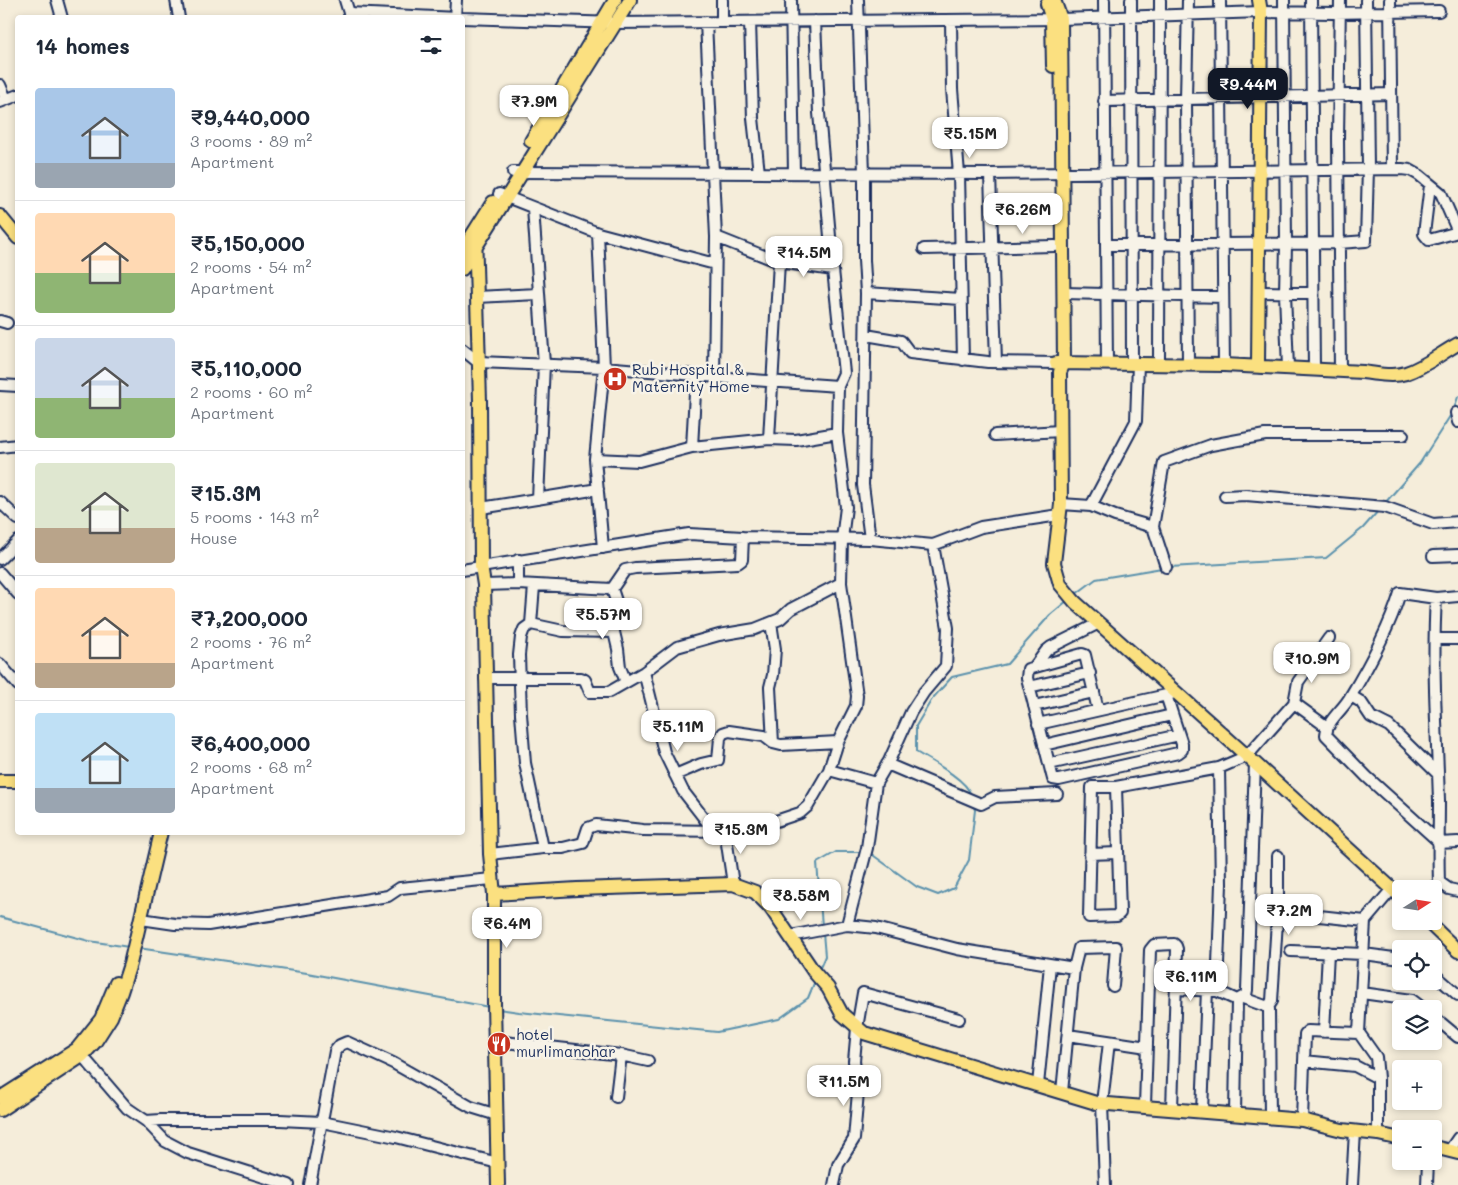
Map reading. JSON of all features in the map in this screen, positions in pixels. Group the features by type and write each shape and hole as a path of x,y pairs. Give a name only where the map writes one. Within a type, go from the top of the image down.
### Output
{"main road":[{"path":"517,172 615,0"},
{"path":"465,264 502,196 630,0"},
{"path":"1046,0 1057,19"},
{"path":"1054,0 1057,19 1059,173 1064,293 1060,366"},
{"path":"1258,366 1260,6"},
{"path":"1059,173 1055,246 1060,366 1060,510 1054,563 1060,584 1075,602 1171,694 1251,760 1392,889"},
{"path":"465,246 502,196"},
{"path":"0,216 15,234"},
{"path":"475,231 490,854 494,894 494,1023 498,1185"},
{"path":"1060,366 1107,363 1159,363 1258,366 1379,374 1404,373 1419,368 1458,344"},
{"path":"0,781 15,781"},
{"path":"131,944 141,919 156,838"},
{"path":"0,1110 79,1052 101,1019 126,963 156,838"},
{"path":"494,894 577,889 733,884 755,892 770,907 814,972 828,988 842,1014 864,1033 1102,1103 1302,1120 1325,1126 1392,1137"},
{"path":"1436,930 1458,951"},
{"path":"0,1098 79,1052"}],"street":[{"path":"57,0 61,15"},
{"path":"176,0 178,15"},
{"path":"345,0 349,13 392,15"},
{"path":"456,0 456,15"},
{"path":"722,0 722,22"},
{"path":"791,0 794,173"},
{"path":"858,0 866,294 863,485 870,539"},
{"path":"1104,0 1107,363"},
{"path":"1091,506 1136,421 1132,295 1131,0"},
{"path":"1159,363 1160,0"},
{"path":"1188,0 1186,99 1188,364"},
{"path":"1220,0 1224,365"},
{"path":"1284,0 1285,293 1288,368"},
{"path":"1311,0 1314,370"},
{"path":"1340,0 1338,169 1340,371"},
{"path":"1106,245 1366,242 1368,168 1366,0"},
{"path":"1390,0 1392,168"},
{"path":"1421,0 1421,11"},
{"path":"465,18 602,23 1057,19 1220,13 1260,6 1284,12 1311,13 1439,11"},
{"path":"951,20 952,89 959,174 963,360"},
{"path":"490,854 543,848 564,848 583,843 588,828 596,825 643,830 719,831 773,822 800,813 808,806 829,770 838,742 856,706 857,696 841,583 842,539 846,507 836,432 838,386 844,373 819,113 815,21"},
{"path":"706,22 716,237 714,377"},
{"path":"750,22 753,118 759,173"},
{"path":"0,85 3,101 15,97"},
{"path":"1104,101 1391,94"},
{"path":"517,172 990,174 1392,168 1410,170 1441,193 1458,232 1428,240 1424,234 1430,185"},
{"path":"990,174 996,362"},
{"path":"502,196 598,233 715,264"},
{"path":"533,208 544,364 538,499"},
{"path":"598,233 604,366 595,459 603,548"},
{"path":"716,237 779,262 833,270"},
{"path":"924,249 992,249 1055,246"},
{"path":"770,439 779,262"},
{"path":"1258,292 1313,293"},
{"path":"1064,293 1223,297"},
{"path":"477,297 538,294"},
{"path":"866,294 961,299"},
{"path":"866,335 901,341 910,353 963,360 1060,366"},
{"path":"465,351 478,362 604,366 772,382 838,386"},
{"path":"692,447 696,375"},
{"path":"0,385 15,386"},
{"path":"994,435 1060,431"},
{"path":"595,459 638,460 692,447 770,439 796,440 836,432"},
{"path":"1166,567 1153,527 1164,462 1211,445 1265,435 1403,434"},
{"path":"0,447 15,445"},
{"path":"481,508 598,489"},
{"path":"1225,496 1246,495 1385,507 1433,524 1458,522"},
{"path":"0,502 15,516"},
{"path":"465,569 689,534 743,537 870,539 934,545 981,528 1060,510 1091,506 1115,516 1153,527"},
{"path":"612,588 625,570 635,568 738,563 742,560 743,537"},
{"path":"0,559 15,544"},
{"path":"847,925 867,848 876,783 912,712 924,692 946,666 948,628 934,545"},
{"path":"1434,556 1458,555"},
{"path":"518,560 518,584"},
{"path":"0,573 15,590"},
{"path":"485,678 582,678 585,680 590,692 609,692 644,672 677,647 719,635 755,629 771,623 780,619 791,609 841,583"},
{"path":"484,585 518,584 612,588"},
{"path":"531,624 534,586"},
{"path":"612,588 617,604 614,632 620,667 626,682"},
{"path":"1458,596 1436,598 1400,593 1392,618 1349,699 1327,727 1326,735 1366,777 1438,842 1458,842"},
{"path":"1435,880 1438,842 1435,704 1436,598"},
{"path":"771,623 775,649 770,687 773,743"},
{"path":"1035,666 1051,647 1099,623"},
{"path":"543,848 525,762 519,655 521,637 524,629 531,624 563,631 614,632"},
{"path":"1235,1114 1240,999 1247,990 1251,760 1294,703 1298,682 1329,638"},
{"path":"1435,639 1458,639"},
{"path":"1038,724 1171,694 1172,715 1182,744 1182,750 1178,753 1056,781 1053,779 1038,724 1026,671 1035,666 1082,654 1085,655 1098,710"},
{"path":"0,664 15,682"},
{"path":"644,672 664,752 683,791 719,831 727,844 733,884"},
{"path":"1029,686 1090,673"},
{"path":"1034,706 1094,692"},
{"path":"1349,699 1353,697 1362,702 1371,717 1389,726 1437,773"},
{"path":"1294,703 1327,727"},
{"path":"1044,745 1172,715"},
{"path":"675,775 701,764 718,760 720,738 723,733 729,731 764,736 773,743 788,746 838,742"},
{"path":"1049,764 1179,734"},
{"path":"1116,786 1120,913 1117,916 1092,918 1088,915 1090,790 1092,787 1116,786 1219,768 1251,760"},
{"path":"887,764 981,804 995,797 1056,794"},
{"path":"1202,1111 1221,884 1219,768"},
{"path":"829,770 876,783"},
{"path":"1090,854 1118,853"},
{"path":"1270,1117 1268,1007 1272,1001 1278,905 1278,856"},
{"path":"141,919 175,924 208,925 388,896 400,888 492,879"},
{"path":"1310,915 1365,920 1392,896"},
{"path":"1365,920 1359,1033 1376,1057 1378,1134"},
{"path":"790,936 847,925 876,928 957,949 1074,968"},
{"path":"1145,1106 1150,950 1154,945 1174,944 1176,946 1176,989 1172,1108"},
{"path":"1062,1092 1074,968 1079,948 1116,947 1113,986"},
{"path":"1291,951 1364,954 1392,958"},
{"path":"1324,1032 1328,952"},
{"path":"1038,1085 1050,965"},
{"path":"1442,981 1458,995"},
{"path":"1176,989 1212,991 1268,1007"},
{"path":"834,1185 838,1166 854,1139 858,1092 854,1061 863,993 959,1020"},
{"path":"1362,994 1412,1000"},
{"path":"1442,1024 1458,1037"},
{"path":"1302,1120 1306,1031 1359,1033"},
{"path":"1068,1036 1147,1047"},
{"path":"495,1041 621,1055 648,1061"},
{"path":"310,1185 335,1051 340,1045 347,1042 393,1063 471,1107 497,1115"},
{"path":"1105,1185 1102,1103 1109,1042"},
{"path":"79,1052 127,1108 146,1121 165,1141 188,1153 289,1185"},
{"path":"616,1097 621,1055"},
{"path":"1304,1061 1356,1066 1378,1078"},
{"path":"146,1121 280,1120 322,1122 498,1163"},
{"path":"1352,1185 1355,1131"},
{"path":"1453,1152 1458,1138"},
{"path":"1427,1185 1428,1170"}],"waterway":[{"path":"1454,409 1458,397"},
{"path":"1385,503 1420,463 1452,413"},
{"path":"1170,567 1326,558 1363,528 1379,510"},
{"path":"1076,594 1096,579 1162,568"},
{"path":"971,795 968,789 955,777 916,752 916,726 932,699 952,677 1007,664 1050,615 1068,600"},
{"path":"870,853 917,887 938,895 954,888 969,860 975,810 973,805"},
{"path":"822,926 817,863 836,852 863,852"},
{"path":"0,917 89,941 129,947"},
{"path":"819,970 825,956 823,933"},
{"path":"138,948 307,973 489,1007"},
{"path":"498,1009 717,1032 779,1019 808,998 815,981"}],"place":[{"name":"Rubi Hospital & Maternity Home","path":"615,379"},
{"name":"hotel murlimanohar","path":"499,1044"}]}
